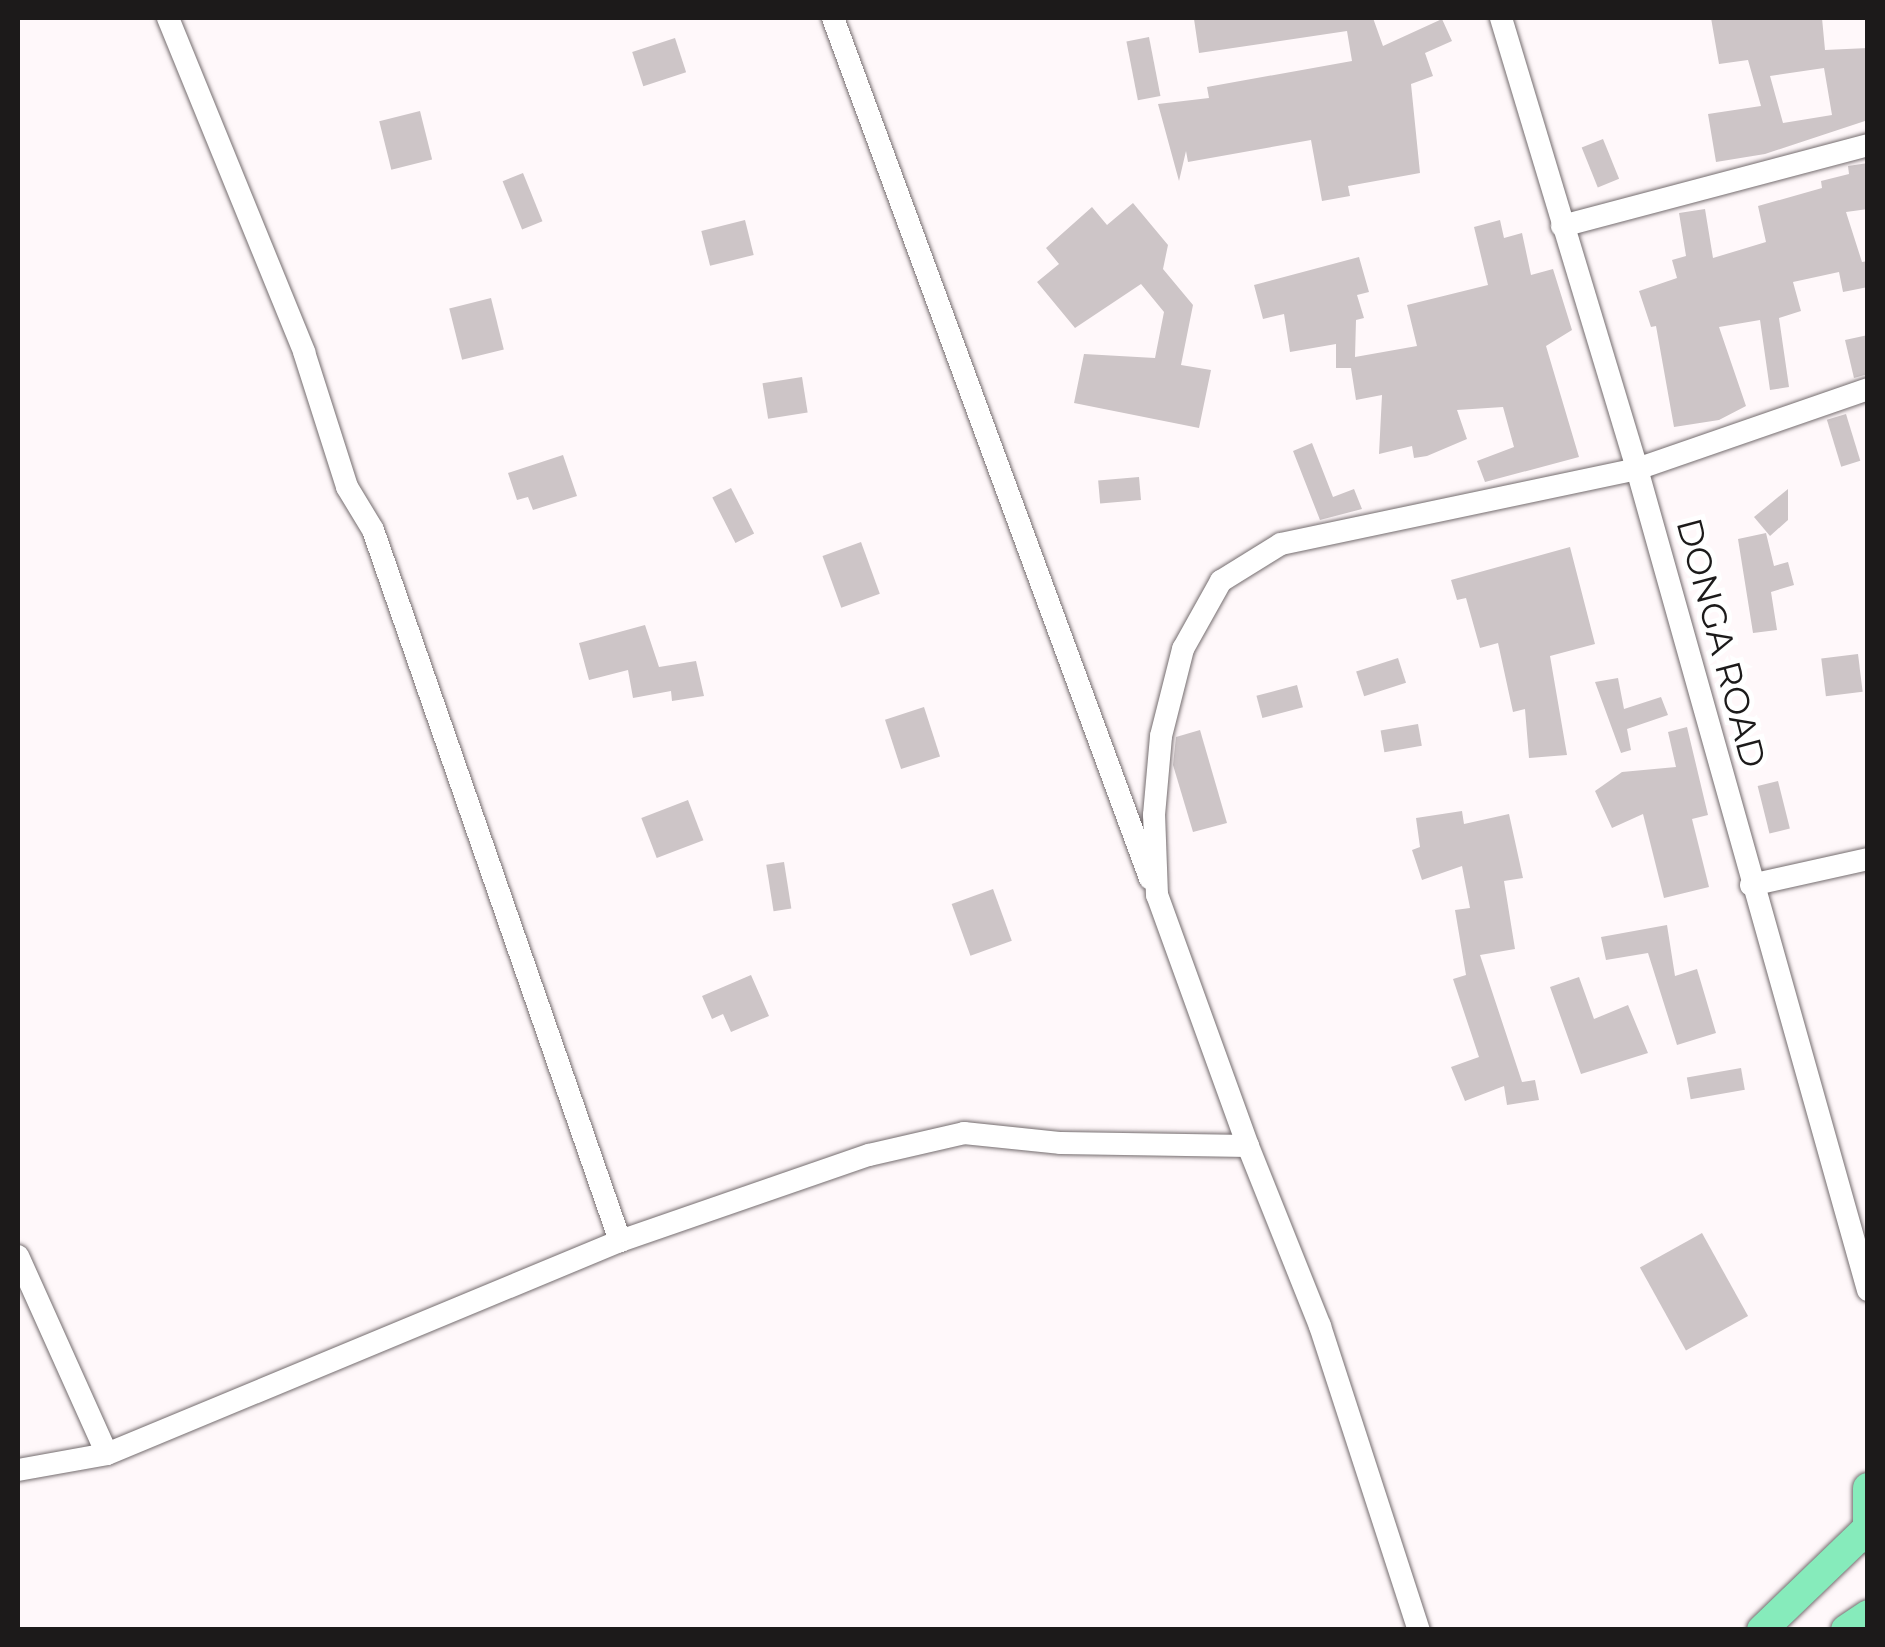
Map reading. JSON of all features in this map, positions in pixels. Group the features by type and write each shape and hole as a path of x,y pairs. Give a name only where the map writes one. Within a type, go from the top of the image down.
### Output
{"main road":[{"path":"1762,1630 1866,1534 1868,1488"},
{"path":"1846,1630 1868,1615"}],"street":[{"path":"168,18 304,352 348,487 374,530 620,1240"},
{"path":"834,18 1248,1146 1320,1326 1419,1630"},
{"name":"DONGA ROAD","path":"1501,18 1637,469 1868,1290"},
{"path":"1562,226 1868,145"},
{"path":"1157,896 1154,816 1162,736 1183,649 1220,581 1281,544 1637,469 1868,389"},
{"path":"1751,885 1868,859"},
{"path":"18,1470 106,1454 620,1240 869,1155 964,1133 1061,1143 1248,1146"},
{"path":"18,1256 106,1454"}],"building":[{"path":"1373,18 1383,46 1442,19 1452,41 1425,53 1433,76 1411,84 1420,173 1348,186 1350,196 1322,201 1311,140 1188,162 1186,151 1179,181 1158,104 1209,98 1207,87 1352,61 1347,31 1199,53 1194,19"},
{"path":"1711,18 1822,18 1825,50 1868,48 1868,120 1765,154 1716,162 1708,114 1761,106 1748,60 1719,64","holes":["1824,68 1832,115 1783,123 1770,76"]},
{"path":"1149,37 1160,96 1138,100 1126,41"},
{"path":"675,38 686,72 643,86 632,52"},
{"path":"420,111 432,160 391,170 379,121"},
{"path":"1603,139 1619,179 1598,187 1582,148"},
{"path":"1868,163 1868,209 1846,212 1862,262 1868,261 1868,287 1843,292 1839,272 1793,282 1801,311 1779,318 1789,387 1770,390 1760,320 1719,327 1746,406 1719,420 1674,427 1656,326 1651,327 1639,291 1677,278 1672,260 1686,256 1679,213 1705,209 1713,258 1766,242 1758,206 1822,188 1821,181 1849,174 1848,166"},
{"path":"523,173 542,221 522,229 503,181"},
{"path":"1133,203 1168,245 1163,269 1193,305 1181,365 1211,370 1199,428 1074,403 1084,354 1155,358 1164,312 1141,284 1075,328 1037,282 1059,264 1046,248 1092,207 1107,225"},
{"path":"745,220 754,255 710,266 701,231"},
{"path":"1500,220 1504,238 1522,233 1531,275 1553,269 1572,330 1546,346 1579,457 1485,482 1477,461 1514,447 1503,407 1457,410 1467,439 1427,456 1414,458 1412,446 1379,454 1382,395 1356,400 1351,368 1336,368 1336,344 1290,352 1284,314 1263,319 1254,285 1359,257 1369,292 1357,295 1364,318 1356,320 1355,357 1417,346 1407,305 1488,285 1474,227"},
{"path":"491,298 504,349 462,360 449,308"},
{"path":"1868,335 1868,374 1854,378 1845,340"},
{"path":"802,377 808,413 768,419 762,383"},
{"path":"1846,414 1860,461 1841,467 1827,420"},
{"path":"1312,443 1333,497 1354,489 1362,509 1320,520 1293,451"},
{"path":"563,455 577,496 533,510 528,497 517,500 508,473"},
{"path":"1139,477 1141,500 1100,503 1098,481"},
{"path":"731,488 754,533 735,543 712,498"},
{"path":"1788,489 1788,520 1770,536 1754,517"},
{"path":"1766,533 1774,566 1788,562 1794,585 1771,592 1777,630 1753,633 1738,539"},
{"path":"861,542 880,594 841,608 822,556"},
{"path":"1570,547 1595,644 1550,656 1567,755 1529,758 1525,709 1513,712 1498,643 1480,648 1466,598 1457,600 1451,580"},
{"path":"645,625 659,667 696,661 704,696 672,701 671,691 633,698 628,670 589,680 579,643"},
{"path":"1858,654 1863,692 1826,696 1821,659"},
{"path":"1398,658 1406,683 1364,696 1356,672"},
{"path":"1618,678 1624,709 1661,697 1668,715 1627,729 1631,750 1621,753 1595,682"},
{"path":"1297,685 1303,707 1262,718 1256,696"},
{"path":"924,707 940,756 901,769 885,720"},
{"path":"1418,724 1422,746 1384,752 1381,731"},
{"path":"1687,727 1708,815 1692,819 1709,887 1664,898 1643,814 1612,828 1595,791 1622,772 1676,767 1668,732"},
{"path":"1200,730 1227,823 1193,832 1173,765 1176,737"},
{"path":"1778,781 1790,829 1769,834 1758,786"},
{"path":"688,800 703,840 657,858 641,818"},
{"path":"1462,811 1464,824 1509,814 1523,878 1504,881 1515,949 1480,955 1522,1082 1535,1080 1539,1100 1507,1105 1504,1086 1465,1101 1451,1067 1479,1057 1453,979 1466,975 1455,910 1470,908 1462,866 1422,880 1412,850 1420,847 1416,818"},
{"path":"784,862 791,908 774,911 766,865"},
{"path":"993,889 1012,941 970,956 952,904"},
{"path":"1667,925 1675,976 1697,969 1716,1033 1677,1045 1648,953 1606,960 1601,937"},
{"path":"751,975 769,1016 731,1032 723,1014 712,1019 702,996"},
{"path":"1579,977 1594,1019 1628,1005 1648,1053 1581,1074 1550,987"},
{"path":"1741,1068 1745,1090 1691,1099 1687,1078"},
{"path":"1702,1233 1748,1316 1686,1351 1640,1267"}]}
